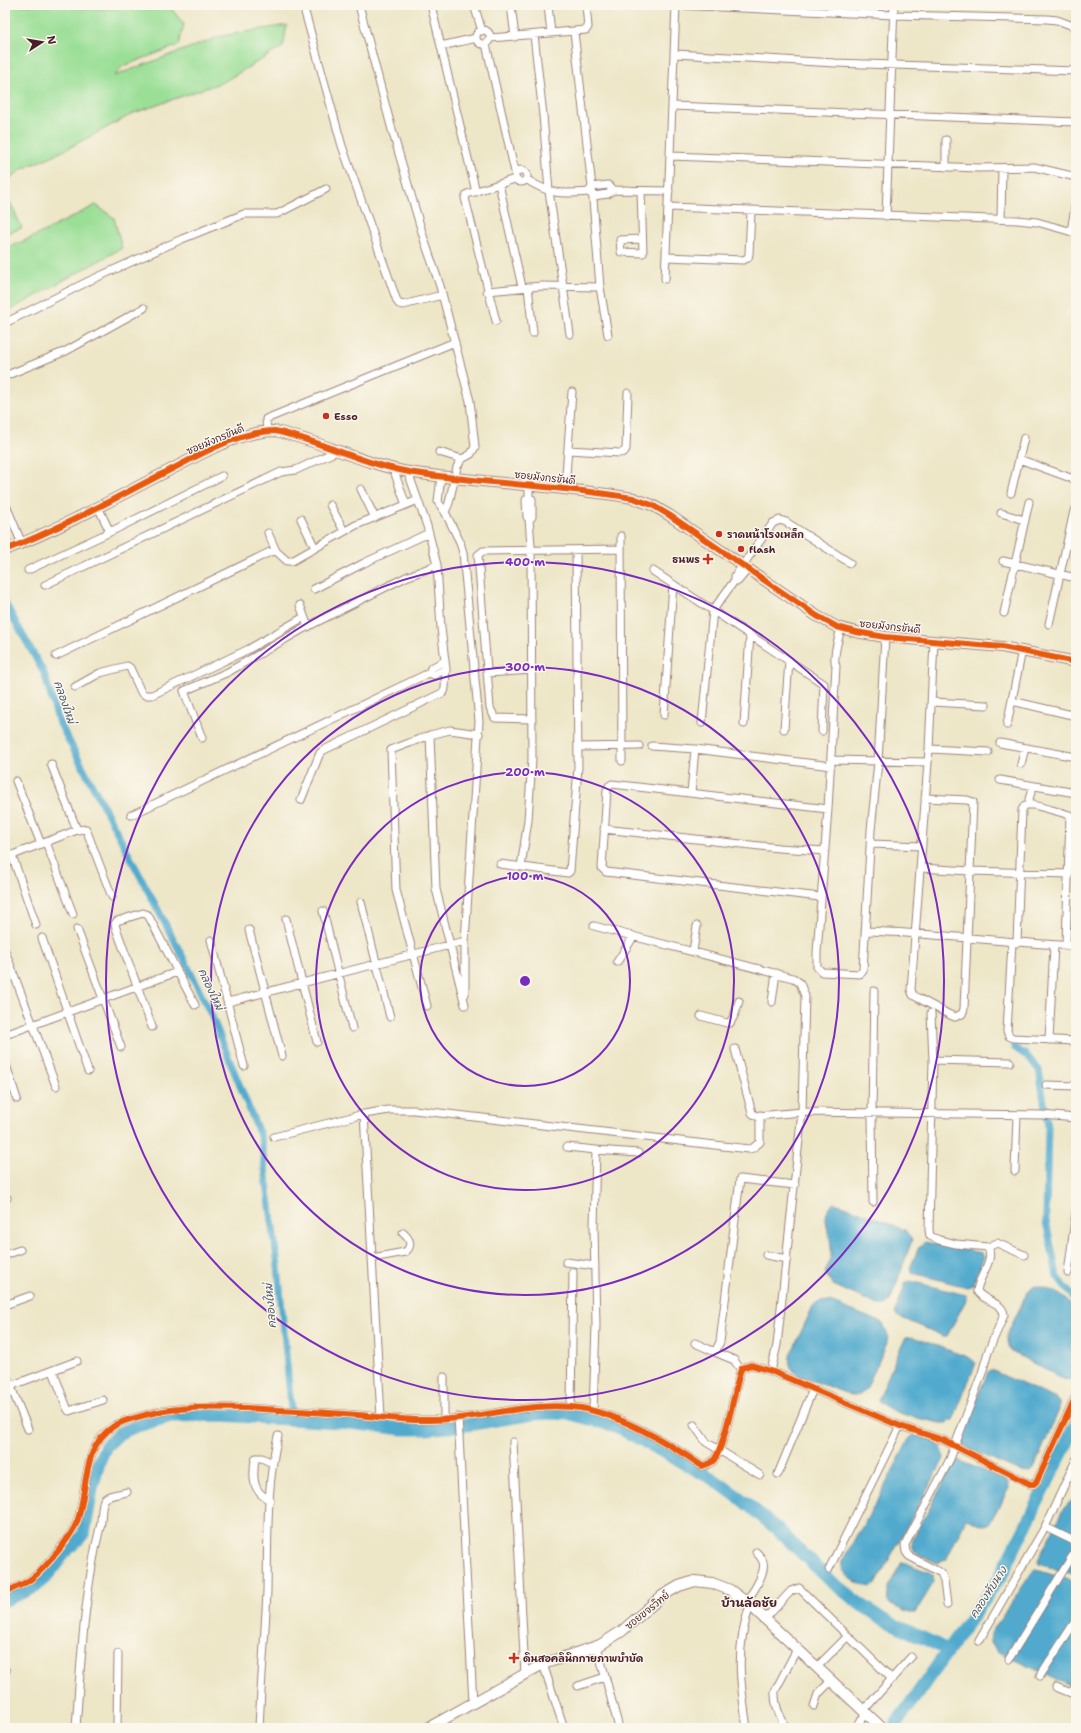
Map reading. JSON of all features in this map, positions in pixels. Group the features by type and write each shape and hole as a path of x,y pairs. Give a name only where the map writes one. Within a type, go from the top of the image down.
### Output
{"street":[{"path":"303,5 342,146 396,301 403,305 442,295"},
{"path":"359,5 392,130 442,295 470,401 475,446 471,454 462,459 456,467 449,503 445,512"},
{"path":"431,5 476,192"},
{"path":"474,5 482,30"},
{"path":"511,5 515,37"},
{"path":"548,5 551,33"},
{"path":"476,38 480,43 515,37 586,30 588,27 586,5"},
{"path":"665,279 676,5 894,15 1047,19 1057,20 1076,27"},
{"path":"886,216 894,5"},
{"path":"476,38 482,30"},
{"path":"482,30 488,32 488,41 515,176 519,182 526,179"},
{"path":"574,32 600,286 608,335"},
{"path":"534,35 543,115 549,191 570,334"},
{"path":"441,46 476,38"},
{"path":"674,54 1076,71"},
{"path":"672,106 1076,122"},
{"path":"946,140 946,167"},
{"path":"670,156 946,167 1034,167 1076,177"},
{"path":"1002,168 1002,219"},
{"path":"496,322 464,201 467,194 499,184 515,176 520,169 525,171 527,174 526,179"},
{"path":"526,179 535,186 564,194 591,191 608,194 613,190 669,191"},
{"path":"499,184 525,287 532,333"},
{"path":"5,323 89,281 182,239 244,214 277,214 326,190"},
{"path":"625,190 641,191 642,239"},
{"path":"669,207 1002,219 1037,222 1073,232 1076,201"},
{"path":"666,257 746,259 749,254 750,211"},
{"path":"487,290 525,287 600,286"},
{"path":"5,376 66,351 144,308"},
{"path":"267,431 266,419 455,342"},
{"path":"565,489 572,392"},
{"path":"568,450 620,454 624,452 626,449 628,393"},
{"name":"ซอยมังกรขันดี","path":"5,550 22,544 98,507 209,450 234,440 267,431 291,434 369,462 408,472 633,498 652,505 818,616 841,628 856,632 885,636 1022,650 1076,662"},
{"path":"1011,493 1024,438"},
{"path":"45,585 281,472 296,470 339,450"},
{"path":"439,452 462,459"},
{"path":"1019,459 1076,480"},
{"path":"394,468 406,505"},
{"path":"301,800 320,753 444,692 446,669 437,565 429,533 408,472"},
{"path":"28,570 110,532 222,476"},
{"path":"430,735 436,889 465,1006 465,940 479,721 465,567 460,542 445,512 438,502 441,476"},
{"path":"521,867 529,814 532,759 531,550 529,519 527,517 526,506 530,486"},
{"path":"361,490 376,518"},
{"path":"268,533 276,551 287,561 292,561 356,525 418,500"},
{"path":"1004,613 1029,502"},
{"path":"5,503 22,544"},
{"path":"330,505 344,531"},
{"path":"98,507 110,532"},
{"path":"1048,624 1074,511"},
{"path":"1001,513 1024,520"},
{"path":"301,519 315,548"},
{"path":"702,723 713,610 735,580 738,581 773,523 780,520 786,522 850,563"},
{"path":"314,589 364,563 429,533"},
{"path":"621,536 622,761"},
{"path":"532,719 495,718 490,708 478,555 483,551 621,549"},
{"path":"500,864 568,873 570,871 576,805 578,747 576,550"},
{"path":"56,656 253,560 270,552 276,551"},
{"path":"1003,561 1076,578"},
{"path":"202,738 184,692 228,672 308,627 406,577 437,565"},
{"path":"653,571 824,684 822,731"},
{"path":"664,715 673,584"},
{"path":"300,606 308,627"},
{"path":"75,687 100,673 127,666 130,668 141,692 145,695 152,695 249,649 304,617"},
{"path":"841,628 838,644 835,649 836,666 831,763 825,851 820,897 817,967 818,970 822,972 860,974 863,972 870,844 878,762 885,636"},
{"path":"744,724 750,635"},
{"path":"925,798 967,800 974,802 966,938 964,1009 962,1014 955,1016 950,1015 918,998 912,992 921,868 925,798 932,702 934,641"},
{"path":"1007,725 1022,650"},
{"path":"131,815 429,673 431,668 445,661"},
{"path":"784,729 789,662"},
{"path":"429,673 434,675 446,669"},
{"path":"487,673 532,670"},
{"path":"1012,701 1076,716"},
{"path":"932,702 986,705"},
{"path":"427,1006 396,890 390,750 430,735 450,730 478,734"},
{"path":"1000,743 1076,757"},
{"path":"578,747 639,746"},
{"path":"652,746 831,763 928,762"},
{"path":"929,748 988,752"},
{"path":"1021,764 1025,748"},
{"path":"691,793 695,750"},
{"path":"51,764 77,830"},
{"path":"16,780 73,914"},
{"path":"1000,780 1076,793"},
{"path":"820,897 606,872 602,868 607,790 612,784 828,809"},
{"path":"1029,799 1033,786"},
{"path":"1066,945 1069,874 1073,841 1070,815 1034,805 1025,805 1022,810 1019,873 1007,1031 1009,1036 1013,1038 1076,1041"},
{"path":"5,858 77,830 86,829 89,832 112,897"},
{"path":"604,829 779,848 825,851"},
{"path":"870,844 922,846"},
{"path":"12,855 36,925"},
{"path":"921,868 1069,874"},
{"path":"1068,889 1076,890"},
{"path":"361,902 390,1017"},
{"path":"322,911 352,1028"},
{"path":"152,1027 116,928 115,924 117,921 146,913 151,919 195,1005"},
{"path":"286,920 317,1042"},
{"path":"594,926 776,973 793,978 800,983 805,996 802,1112 777,1345 771,1371"},
{"path":"693,952 697,926"},
{"path":"77,929 121,1047"},
{"path":"249,930 282,1056"},
{"path":"866,931 916,932 1014,943 1076,946"},
{"path":"617,962 634,936"},
{"path":"42,938 88,1071"},
{"path":"211,940 244,1066"},
{"path":"228,1002 465,940"},
{"path":"1050,1040 1054,945"},
{"path":"5,951 34,1024 56,1086"},
{"path":"5,1035 177,972"},
{"path":"772,1002 776,973"},
{"path":"873,1202 872,1114 874,991"},
{"path":"701,1016 730,1023 735,1014 739,1001"},
{"path":"931,1013 932,1060 930,1236 956,1244 988,1247 997,1243 1024,1255"},
{"path":"5,1038 5,1043"},
{"path":"735,1049 752,1113 756,1116 802,1112 1017,1115 1076,1118"},
{"path":"932,1060 1010,1062"},
{"path":"5,1062 18,1099"},
{"path":"1046,1085 1076,1086"},
{"path":"274,1137 364,1114 389,1110 414,1110 748,1149 754,1148 760,1142 760,1115"},
{"path":"364,1114 381,1417"},
{"path":"1015,1171 1017,1115"},
{"path":"567,1147 638,1153"},
{"path":"593,1411 596,1325 596,1150"},
{"path":"715,1352 720,1342 740,1179 795,1185"},
{"path":"1068,1273 1076,1212"},
{"path":"372,1258 405,1252 409,1249 410,1241 408,1237 403,1234"},
{"path":"947,1605 944,1581 940,1573 909,1556 904,1548 950,1459 982,1373 988,1352 1004,1315 1002,1308 983,1297 977,1291 989,1258 990,1251 988,1247"},
{"path":"5,1255 20,1250"},
{"path":"766,1255 787,1259"},
{"path":"566,1262 595,1266"},
{"path":"571,1408 573,1272"},
{"path":"5,1305 30,1296"},
{"path":"695,1343 734,1360 741,1370"},
{"path":"8,1387 77,1361"},
{"path":"5,1592 30,1580 36,1575 70,1534 79,1515 86,1473 92,1454 104,1435 114,1426 128,1420 150,1414 188,1408 210,1407 301,1410 381,1417 459,1420 507,1410 547,1407 571,1408 593,1411 635,1427 689,1457 702,1466 712,1461 719,1449 741,1370 746,1366 751,1365 771,1371 900,1426 933,1436 1030,1484 1034,1484 1037,1481 1076,1396"},
{"path":"53,1370 67,1408 70,1411 103,1400"},
{"path":"5,1372 8,1387 28,1429"},
{"path":"444,1377 444,1419"},
{"path":"778,1474 813,1389"},
{"path":"459,1420 473,1703"},
{"path":"694,1425 704,1440 760,1475"},
{"path":"829,1569 900,1426"},
{"path":"259,1728 272,1463 278,1436"},
{"path":"513,1442 526,1674"},
{"path":"270,1500 262,1496 257,1491 253,1475 254,1462 256,1458 262,1458 272,1463"},
{"path":"978,1641 1045,1527 1076,1460"},
{"path":"76,1728 86,1605 94,1554 102,1519 103,1502 107,1498 127,1492"},
{"path":"1045,1527 1076,1542"},
{"path":"1009,1659 1076,1550"},
{"path":"747,1728 739,1666 740,1644 748,1603 763,1570 761,1558 756,1552"},
{"name":"ซอยขจรวิทย์","path":"428,1728 543,1664 597,1646 622,1631 662,1596 678,1586 704,1581 730,1590 748,1603 882,1728"},
{"path":"765,1619 791,1591 799,1588 892,1678"},
{"path":"1040,1676 1076,1620"},
{"path":"816,1667 848,1636"},
{"path":"597,1646 619,1728"},
{"path":"786,1728 774,1698 775,1691 797,1649"},
{"path":"117,1728 118,1654"},
{"path":"855,1728 865,1712 911,1657"},
{"path":"543,1664 564,1728"},
{"path":"578,1686 605,1677"},
{"path":"814,1706 818,1694 832,1681"},
{"path":"1056,1687 1073,1694 1076,1685"}],"green space":[{"path":"5,5 71,5 87,9 168,5 184,24 179,45 123,66 114,76 221,36 287,25 283,47 223,82 134,113 61,152 22,169 5,183"},
{"path":"5,191 22,228 5,234"},
{"path":"96,205 114,218 122,248 5,313 5,249 33,237"}],"water":[{"path":"834,1203 905,1230 912,1240 890,1301 885,1305 878,1305 833,1285 825,1273 830,1260 831,1252 826,1219 829,1207"},
{"path":"925,1242 982,1253 984,1257 973,1285 967,1287 913,1273 910,1268 919,1247"},
{"path":"910,1281 966,1295 967,1298 947,1336 943,1336 897,1316 895,1312 906,1282"},
{"path":"1036,1286 1048,1289 1058,1294 1076,1308 1076,1376 1071,1380 1063,1379 1012,1352 1008,1346 1007,1335 1027,1293 1031,1288"},
{"path":"821,1301 830,1302 883,1323 888,1335 887,1343 866,1389 860,1395 851,1395 800,1376 791,1368 789,1363 790,1356 813,1306"},
{"path":"913,1337 970,1358 976,1363 953,1420 947,1423 925,1420 898,1412 883,1405 878,1400 902,1344 906,1338"},
{"path":"991,1370 1056,1399 1059,1403 1059,1410 1033,1470 1029,1473 1022,1472 965,1447 961,1442 961,1435 988,1372"},
{"path":"917,1434 939,1445 942,1449 944,1459 875,1585 870,1587 865,1586 846,1575 843,1571 842,1561 875,1505 910,1437"},
{"path":"958,1460 1005,1480 1008,1483 1009,1488 989,1524 984,1525 966,1519 946,1560 937,1563 914,1552 912,1541 954,1463"},
{"path":"1076,1496 1076,1575 1039,1564 1038,1560 1064,1508"},
{"path":"902,1562 929,1572 933,1575 934,1582 915,1613 909,1613 889,1604 889,1588"},
{"path":"1037,1570 1076,1582 1076,1689 997,1651 991,1643 991,1633 1033,1571"}],"waterway":[{"name":"คลองใหม่","path":"5,603 44,673 58,720 187,965 213,1019 261,1138 278,1266 292,1419"},
{"path":"1014,1047 1027,1056 1039,1070 1048,1127 1046,1221 1057,1276 1076,1301"},
{"path":"5,1600 33,1588 46,1577 65,1552 84,1534 92,1489 99,1462 106,1446 120,1433 134,1427 171,1416 219,1415 341,1422 403,1429 426,1429 467,1425 533,1414 571,1414 616,1426 713,1479 741,1499 777,1529 832,1582 860,1604 885,1620 948,1650"},
{"name":"คลองทับนาง","path":"893,1728 1000,1577 1076,1425"}],"cycle path":[{"path":"5,550 65,524 217,446 246,435 275,431 309,440 375,464 409,472 577,490 633,498 652,505 669,515 817,616 837,627 885,637 1002,647 1076,662"},
{"path":"5,1592 25,1583 44,1568 71,1534 78,1519 91,1456 96,1445 104,1434 121,1422 157,1412 221,1407 421,1420 468,1417 543,1406 562,1406 581,1408 628,1423 675,1448 702,1466 712,1462 717,1455 729,1419 740,1372 742,1368 751,1365 771,1371 900,1426 943,1440 1030,1484 1034,1484 1037,1481 1076,1396"}],"place":[{"name":"Esso","path":"326,416"},
{"name":"ราดหน้าโรงเหล็ก","path":"719,534"},
{"name":"flash","path":"741,549"},
{"name":"ธนพร","path":"708,559"},
{"name":"ดินสอคลินิกกายภาพบำบัด","path":"514,1658"}],"district":[{"name":"บ้านลัดชัย","path":"749,1603"}]}
